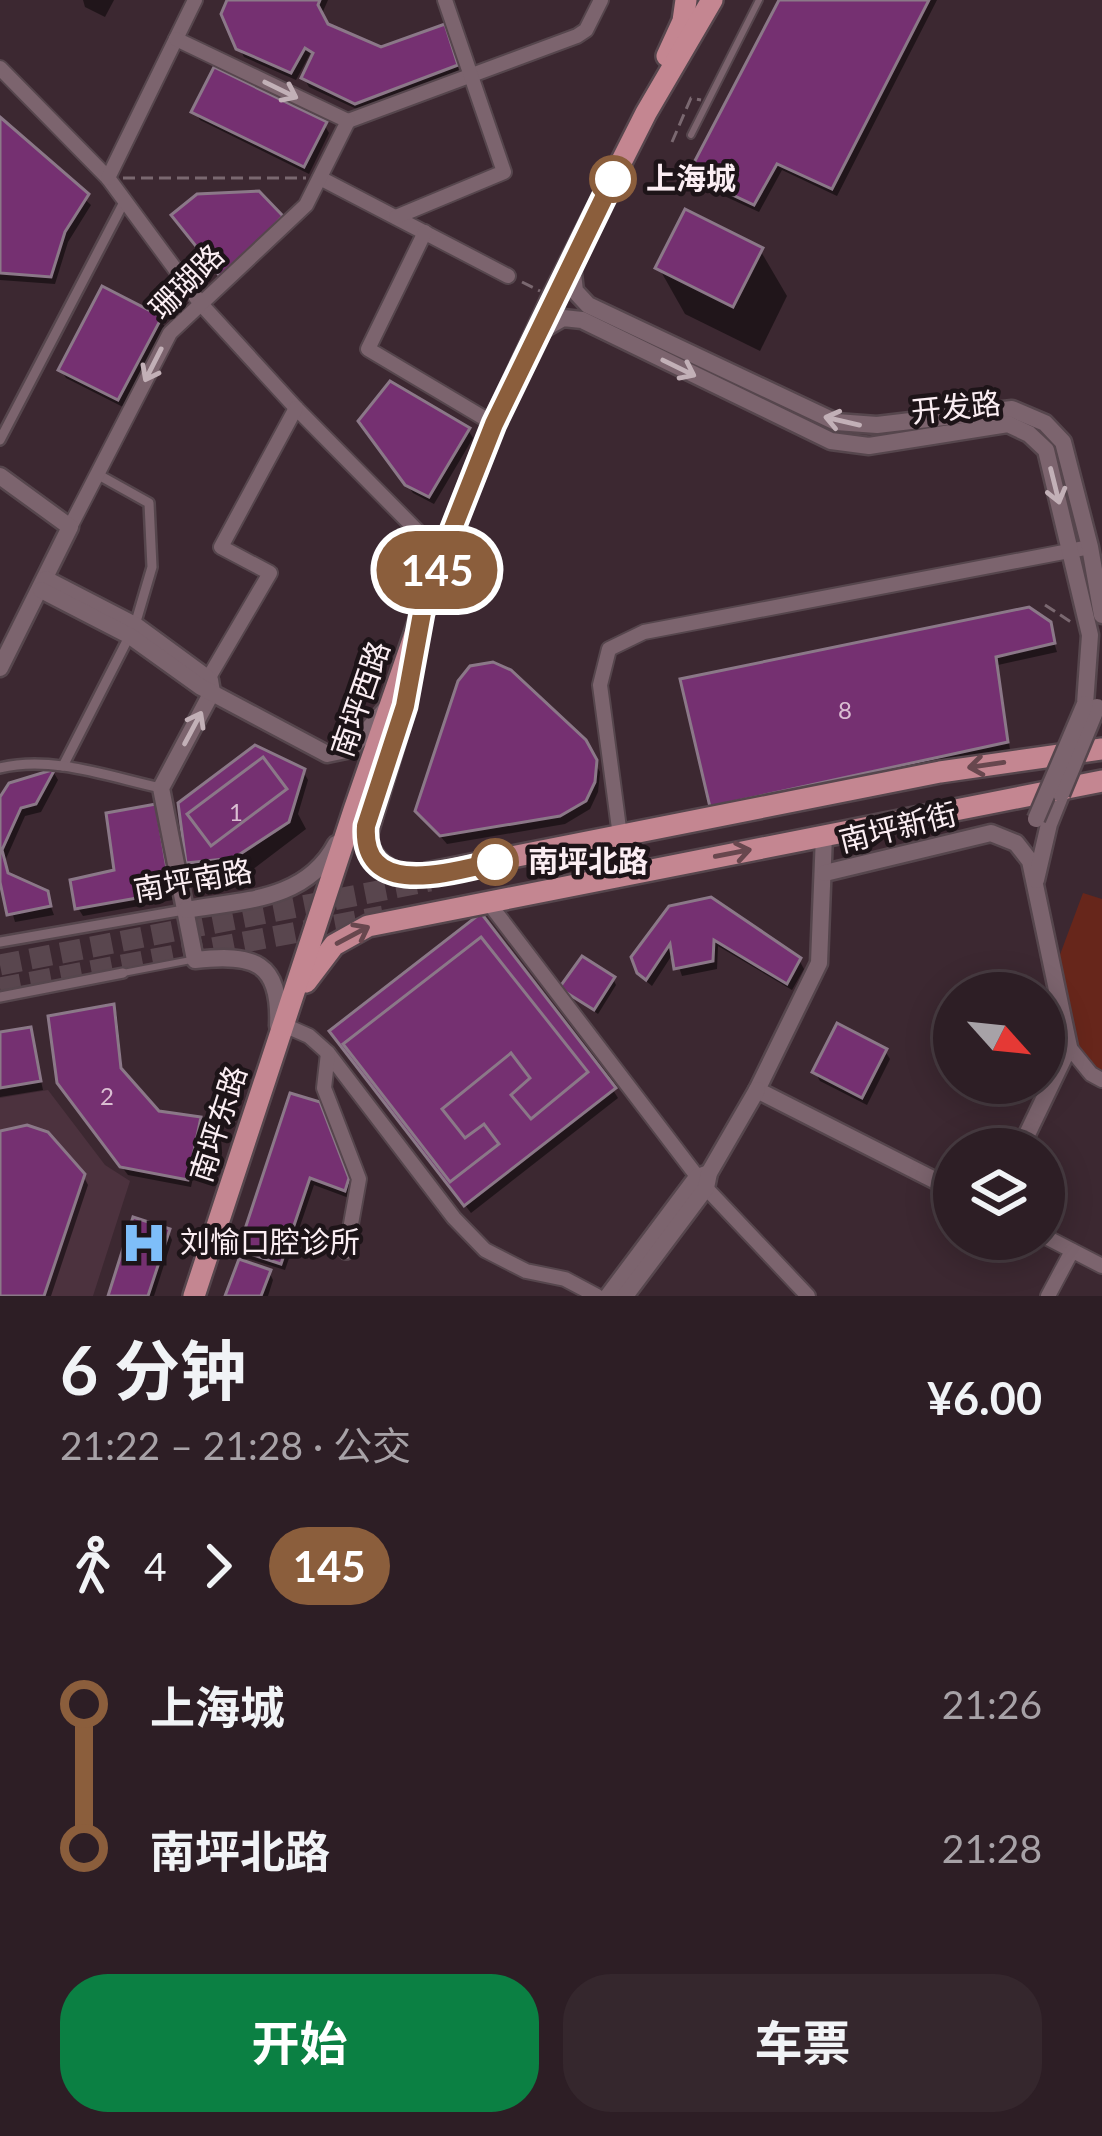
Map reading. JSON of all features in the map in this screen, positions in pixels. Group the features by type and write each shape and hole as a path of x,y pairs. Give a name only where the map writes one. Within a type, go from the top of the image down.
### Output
{"main road":[{"path":"646,113 683,21 686,0"},
{"name":"南坪西路","path":"281,1032 422,613 494,424 646,113 712,0"},
{"path":"422,613 405,706 366,826 365,839 374,860 398,874 427,876 940,772 1102,749"},
{"path":"281,1032 318,962 349,935 368,926 1102,781"},
{"path":"1050,793 1102,796"},
{"name":"南坪东路","path":"194,1296 281,1032"}],"street":[{"path":"108,178 196,0"},
{"path":"396,217 504,172 445,0"},
{"path":"176,39 348,122 577,36 586,30 601,0"},
{"path":"0,68 108,178 201,304 442,556"},
{"name":"珊瑚路","path":"0,668 170,333 306,205 348,122"},
{"path":"320,178 508,276"},
{"path":"0,440 124,202"},
{"path":"425,232 368,349 494,424"},
{"name":"开发路","path":"573,258 575,291 588,305 836,422 877,425 1012,409 1045,423 1063,442 1102,615"},
{"name":"开发路","path":"536,333 563,317 582,320 831,441 868,446 1007,424 1030,434 1046,450 1090,635 1094,701 1050,793 1049,824 1035,886"},
{"path":"296,408 221,547 270,572 160,788 195,960 231,956 270,976 280,991 281,1032 309,1036 328,1053 454,1218 485,1250 526,1271 565,1279 597,1296"},
{"path":"63,766 133,631 152,567 148,503 97,474"},
{"path":"0,476 70,527"},
{"path":"620,836 600,685 610,650 644,632 1090,548"},
{"path":"44,584 133,631 208,686 327,754 351,749 392,702"},
{"name":"开发路","path":"991,833 1018,830 1036,819 1094,701"},
{"path":"0,768 63,766 160,788"},
{"name":"南坪南路","path":"0,941 278,894 305,882 328,861 354,810"},
{"name":"南坪新街","path":"825,873 991,833 1016,843 1030,861 1070,1046"},
{"name":"南坪新街","path":"704,1179 757,1090 819,963 824,835"},
{"path":"488,902 704,1179 808,1296"},
{"path":"0,997 124,974"},
{"path":"1030,1128 1070,1046 1091,1074 1102,1080"},
{"path":"328,1053 324,1088 359,1179 346,1252"},
{"path":"757,1090 933,1179"},
{"path":"608,1296 704,1179"},
{"path":"626,1296 704,1179"},
{"path":"1065,1247 1102,1266"},
{"path":"1048,1296 1072,1251"}],"lane":[{"path":"691,135 759,0"},
{"path":"124,974 195,960"}],"path":[{"path":"672,142 691,98"},
{"path":"108,178 320,178"},
{"path":"508,276 553,297"},
{"path":"1046,605 1090,635"}],"shaded area":[{"path":"1083,893 1102,899 1102,1071 1075,1052 1065,972 1060,972 1058,960"},
{"path":"48,1090 105,1165 130,1181 93,1296 0,1296 0,1098"}],"building":[{"path":"227,0 320,0 328,24 381,47 445,24 458,65 355,104 301,78 313,53 305,48 291,73 236,49 221,14"},
{"path":"779,0 929,0 832,189 777,164 754,205 688,174"},
{"path":"214,67 327,122 304,167 191,112"},
{"path":"0,117 89,194 65,232 51,277 0,273"},
{"path":"259,191 283,216 223,280 171,215 197,194"},
{"path":"685,209 763,248 733,307 655,268"},
{"path":"102,286 162,317 118,400 58,370"},
{"path":"390,381 470,428 429,497 405,485 358,421"},
{"path":"1029,607 1051,622 1055,643 996,657 1008,742 710,807 680,679"},
{"path":"493,662 511,670 586,740 597,760 595,782 586,801 560,816 440,836 415,811 458,681 470,666"},
{"path":"255,745 305,769 289,822 234,858 186,863 178,803"},
{"path":"263,757 287,789 211,846 187,814"},
{"path":"55,769 36,804 21,808 2,850 8,873 48,891 51,906 7,915 0,882 0,797 9,783"},
{"path":"156,804 171,892 75,909 70,880 114,870 106,813"},
{"path":"711,897 801,958 787,984 714,940 713,961 674,969 670,944 646,980 637,973 631,957 669,906"},
{"path":"481,913 616,1088 464,1206 329,1031"},
{"path":"481,937 588,1072 531,1119 511,1095 530,1078 511,1053 442,1109 465,1138 484,1124 499,1144 450,1182 343,1044"},
{"path":"582,956 615,977 594,1010 559,988"},
{"path":"114,1004 121,1068 159,1111 201,1117 188,1180 120,1167 57,1083 48,1016"},
{"path":"837,1023 887,1049 862,1098 812,1072"},
{"path":"31,1027 41,1081 0,1088 0,1032"},
{"path":"290,1093 320,1102 349,1178 345,1191 310,1178 281,1264 238,1250"},
{"path":"27,1125 48,1132 85,1174 44,1296 0,1296 0,1131"},
{"path":"133,1217 170,1229 148,1296 108,1296"},
{"path":"239,1259 271,1270 261,1296 225,1296"}],"tunnel":[{"path":"0,965 430,881"},
{"path":"0,988 383,916"}],"bus line":[{"name":"145","path":"495,862 427,876 398,874 374,860 365,839 366,826 405,706 422,613 442,556 494,424 613,179"}],"place":[{"name":"上海城","path":"613,179"},
{"name":"南坪北路","path":"495,862"},
{"name":"刘愉口腔诊所","path":"144,1243"}]}
